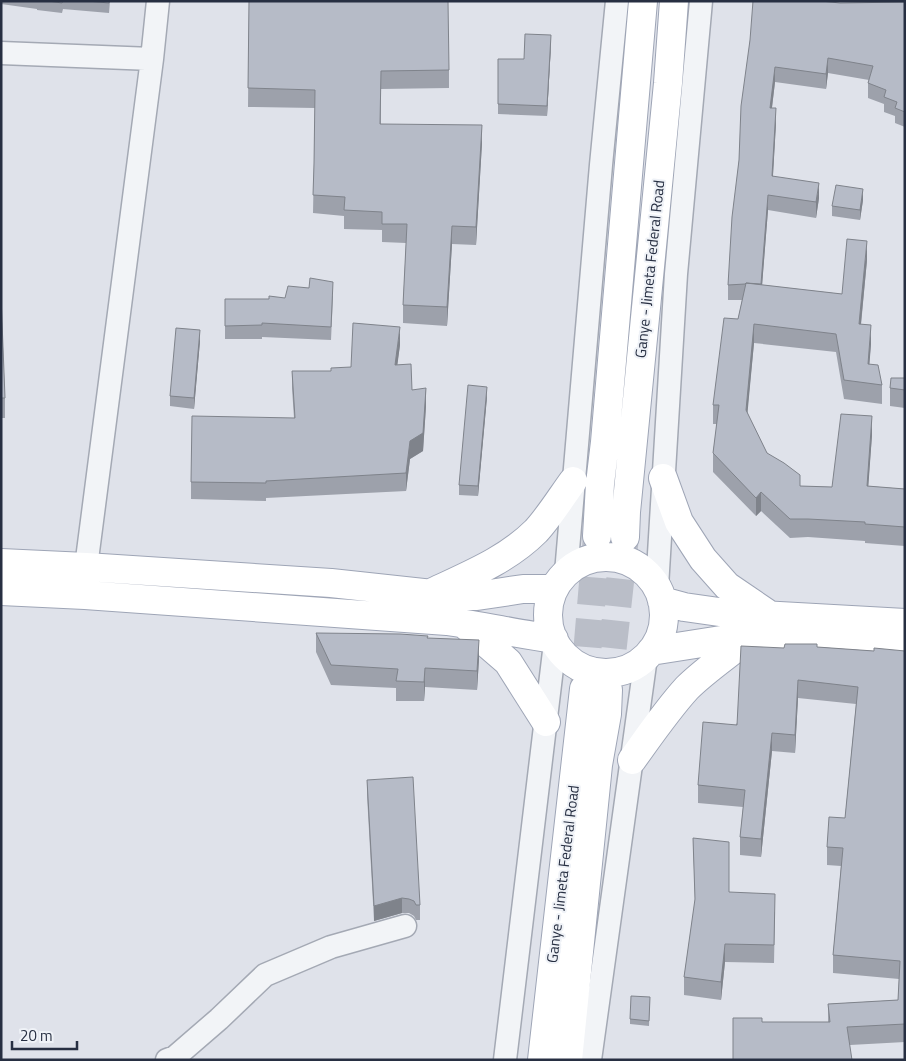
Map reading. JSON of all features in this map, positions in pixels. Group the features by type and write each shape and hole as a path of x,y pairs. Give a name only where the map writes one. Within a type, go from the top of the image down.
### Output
{"main road":[{"name":"Ganye - Jimeta Federal Road","path":"598,536 600,484 643,1"},
{"name":"Ganye - Jimeta Federal Road","path":"625,537 674,1"},
{"path":"663,478 679,522 703,560 727,586 770,616"},
{"path":"430,594 502,558 524,541 538,529 574,481"},
{"path":"607,557 622,559 636,565 647,575 659,594 664,616 662,631 656,645 649,654 634,666 620,671 605,673 590,671 576,665 564,656 550,629 548,614 550,599 560,581 578,564 592,559 607,557"},
{"path":"1,563 331,583 451,596 477,596 560,581"},
{"path":"1,591 85,595 410,618 497,629 555,641"},
{"path":"659,594 703,610 726,614 905,623"},
{"path":"464,624 508,662 546,722"},
{"path":"649,654 721,640 748,638 905,646"},
{"path":"632,760 663,717 687,689 700,676 748,638"},
{"name":"Ganye - Jimeta Federal Road","path":"542,1060 596,690 607,714 598,765 568,1060"}],"street":[{"path":"85,595 86,567 158,1"},
{"path":"560,581 574,481 617,1"},
{"path":"659,594 663,478 676,274 701,1"},
{"path":"1,53 152,59"},
{"path":"505,1060 555,641"},
{"path":"590,1060 632,760 649,654"},
{"path":"172,1059 219,1019 265,975 330,948 405,926"}],"building":[{"path":"87,1 109,1 109,3"},
{"path":"249,1 448,1 449,70 381,71 380,124 482,125 476,227 452,226 447,307 403,305 407,224 382,224 382,212 344,210 345,197 313,195 315,90 248,88"},
{"path":"753,1 905,2 905,112 895,108 897,102 884,97 886,90 868,83 873,66 828,58 826,74 775,67 770,108 776,108 772,176 819,183 816,202 768,195 761,284 728,285 732,217 739,160 741,106"},
{"path":"525,34 551,35 547,106 498,104 498,59 524,59"},
{"path":"836,185 863,189 860,210 832,206"},
{"path":"847,239 867,241 859,324 871,325 868,364 878,365 882,385 844,380 836,334 754,324 746,410 767,453 800,475 800,486 832,487 841,414 872,416 867,486 905,489 905,527 865,524 865,522 790,519 761,492 756,498 713,453 719,405 713,405 724,318 738,319 746,283 842,294"},
{"path":"310,278 333,282 331,327 262,323 262,325 225,326 225,299 269,299 269,296 285,298 288,286 309,288"},
{"path":"1,296 5,398 1,398"},
{"path":"353,323 400,327 395,365 411,364 412,390 426,388 423,433 410,441 406,473 266,481 266,483 191,482 192,416 295,418 292,371 331,371 331,368 351,367"},
{"path":"176,328 200,330 194,398 170,396"},
{"path":"891,378 905,378 905,390 890,388"},
{"path":"468,385 487,387 478,486 459,485"},
{"path":"316,633 400,634 428,636 427,638 479,640 477,671 425,668 424,682 396,681 398,669 331,665"},
{"path":"785,644 817,644 817,647 874,651 874,648 905,651 905,1024 847,1027 852,1060 733,1060 733,1018 762,1018 762,1022 830,1022 828,1004 898,1000 900,961 833,955 843,848 827,847 829,817 845,818 858,687 798,680 795,735 772,733 761,839 740,837 745,790 698,785 703,722 737,725 741,646 784,648"},
{"path":"413,777 420,905 416,905 414,901 409,899 402,898 374,906 367,780"},
{"path":"693,838 729,842 729,892 775,894 774,945 725,944 721,982 684,977 695,899"},
{"path":"631,996 650,997 649,1021 630,1019"}],"tunnel":[{"path":"584,689 597,536"},
{"path":"608,690 625,537"}]}
